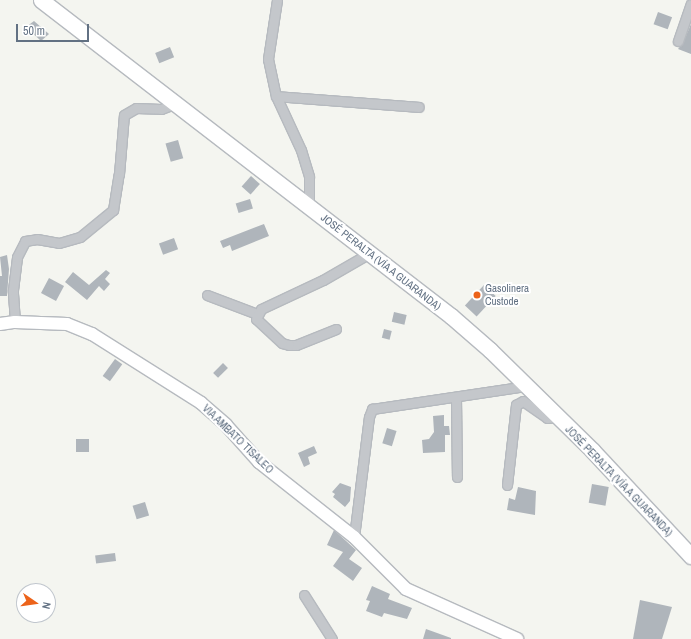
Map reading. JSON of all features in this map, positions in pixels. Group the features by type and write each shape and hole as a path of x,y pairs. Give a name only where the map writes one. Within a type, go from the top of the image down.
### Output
{"highway":[{"name":"JOSÉ PERALTA (VÍA A GUARANDA)","path":"41,0 174,104 309,205 368,254 451,316 490,350 556,417 594,452 691,556"}],"main road":[{"name":"VIA AMBATO TISALEO","path":"0,324 15,322 67,324 92,334 201,402 226,425 259,462 354,537 406,589 517,639"}],"street":[{"path":"277,0 268,59 276,96 301,150 309,177 309,205"},
{"path":"678,41 691,4"},
{"path":"276,96 419,107"},
{"path":"15,322 13,290 16,262 25,241 37,239 59,243 80,237 113,210 120,174 124,114 136,108 161,109 174,104"},
{"path":"256,314 261,309 323,280 368,254"},
{"path":"207,295 256,314"},
{"path":"256,314 256,319 282,343 289,345 296,345 336,329"},
{"path":"354,537 369,417 372,410 525,386"},
{"path":"456,398 457,477"},
{"path":"507,485 516,405 523,401 547,418 556,417"},
{"path":"304,595 332,639"}],"building":[{"path":"658,12 672,17 668,29 654,24"},
{"path":"34,21 49,34 41,41 26,27"},
{"path":"691,24 691,54 678,49 683,43"},
{"path":"170,47 174,57 159,63 155,53"},
{"path":"178,140 183,158 171,162 166,144"},
{"path":"251,176 260,184 251,194 242,186"},
{"path":"250,199 253,209 239,213 236,203"},
{"path":"264,224 269,236 232,251 230,245 223,248 220,241"},
{"path":"174,238 178,249 163,255 159,243"},
{"path":"7,255 9,269 7,296 0,296 0,276 2,276 0,257"},
{"path":"106,270 110,273 105,279 110,284 104,291 99,286 87,300 65,282 73,272 89,285"},
{"path":"49,278 64,286 56,301 41,293"},
{"path":"484,285 496,296 477,316 465,305"},
{"path":"394,312 407,315 404,325 392,322"},
{"path":"384,329 392,331 390,340 382,338"},
{"path":"115,359 122,364 110,381 103,376"},
{"path":"223,363 228,368 218,378 213,373"},
{"path":"444,415 444,426 449,426 450,435 445,435 445,452 423,453 422,440 429,439 434,432 433,416"},
{"path":"387,428 397,431 392,446 382,443"},
{"path":"76,439 89,439 89,452 76,452"},
{"path":"314,446 317,453 308,457 310,464 304,467 298,453"},
{"path":"340,483 351,487 350,501 345,507 333,497 335,494 332,492"},
{"path":"592,484 609,487 605,506 589,503"},
{"path":"518,487 536,491 535,515 507,510 509,498 515,500"},
{"path":"145,502 149,515 137,519 133,506"},
{"path":"334,530 356,550 349,559 362,568 353,581 333,566 343,552 327,545"},
{"path":"115,553 116,561 96,563 95,555"},
{"path":"372,586 390,594 388,599 412,608 407,619 384,613 382,617 366,611 370,601 366,600"},
{"path":"640,600 672,607 662,639 633,639"},
{"path":"426,629 451,638 451,639 423,639"}],"place":[{"name":"Gasolinera Custode","path":"477,295"}]}
